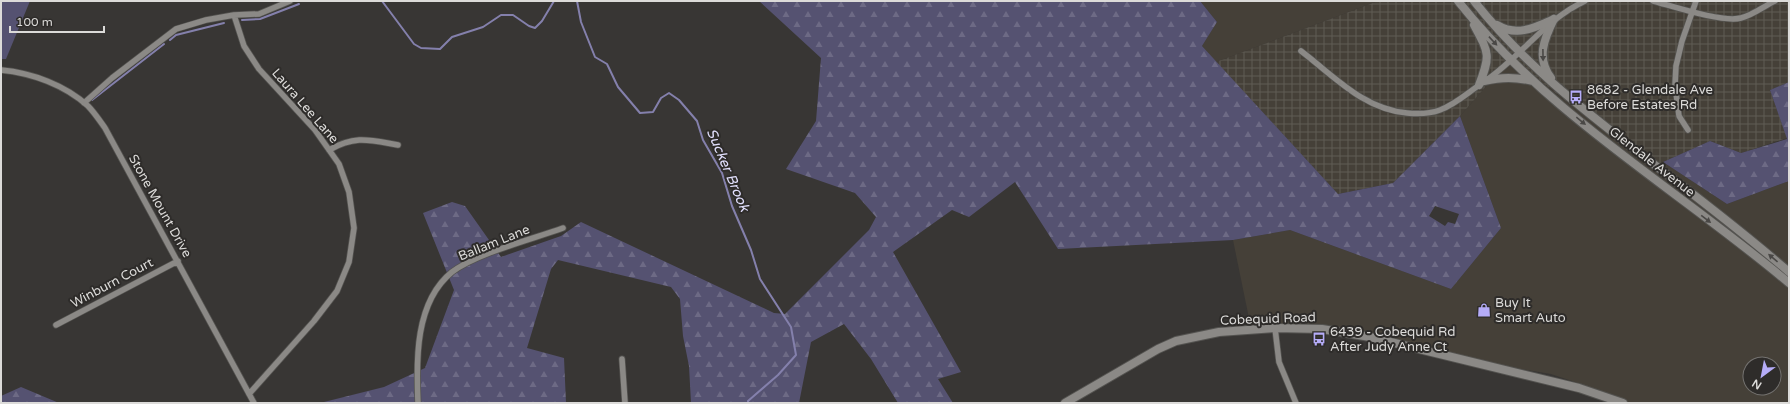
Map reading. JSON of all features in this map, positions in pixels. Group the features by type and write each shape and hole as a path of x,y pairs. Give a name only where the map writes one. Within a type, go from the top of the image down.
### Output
{"main road":[{"name":"Glendale Avenue","path":"1458,1 1512,61 1533,81 1618,151 1765,263 1789,284"},
{"name":"Glendale Avenue","path":"1474,1 1520,53 1583,110 1655,165 1789,272"},
{"path":"1469,15 1485,46 1488,58 1481,83"},
{"path":"1488,18 1507,30 1521,32 1554,19"},
{"path":"1554,19 1545,37 1542,52 1544,65 1559,88"},
{"path":"1481,83 1500,77 1514,77 1533,81"},
{"name":"Cobequid Road","path":"1065,403 1158,349 1176,341 1219,332 1275,328 1322,329 1370,337 1579,388 1624,403"}],"street":[{"path":"84,103 112,78 176,30 206,20 234,15 259,14 290,1"},
{"path":"1301,51 1363,100 1391,111 1419,113 1439,110 1458,101 1512,61 1554,19 1567,10 1585,1"},
{"path":"1654,1 1669,1"},
{"path":"1654,1 1693,11 1735,19 1742,18 1775,1"},
{"path":"1688,130 1678,116 1675,85 1676,66 1696,1"},
{"name":"Laura Lee Lane","path":"234,15 244,46 259,69 315,130 339,164 349,192 354,228 349,262 337,291 314,321 249,394"},
{"name":"Stone Mount Drive","path":"1,70 36,77 73,95 84,103 105,128 254,403"},
{"path":"329,150 342,142 355,139 398,145"},
{"name":"Ballam Lane","path":"418,403 418,354 424,314 438,287 453,272 480,258 563,228"},
{"name":"Winburn Court","path":"56,325 178,261"},
{"path":"1275,328 1279,362 1296,403"},
{"path":"622,359 625,403"}],"shaded area":[{"path":"1200,1 1378,1 1216,62 1202,46 1217,22"},
{"path":"1378,1 1789,1 1789,82 1770,90 1787,138 1741,153 1710,141 1663,162 1657,172 1511,58 1460,116 1393,183 1338,194 1216,62"},
{"path":"1511,58 1656,172 1663,162 1727,204 1789,181 1789,403 1628,403 1617,396 1551,374 1477,362 1365,336 1305,333 1252,333 1233,240 1290,230 1451,289 1501,228 1460,116"}],"green space":[{"path":"1,1 30,1 6,59 1,59"},
{"path":"759,1 1200,1 1217,22 1202,46 1338,194 1393,183 1460,116 1501,228 1451,289 1290,230 1233,240 1058,249 1015,182 969,217 952,210 893,252 961,372 938,379 953,403 898,403 871,359 844,324 811,342 799,403 691,403 689,366 683,336 680,299 671,287 558,260 551,269 527,348 564,358 566,403 320,403 384,387 425,368 454,290 423,213 452,202 465,206 501,257 561,236 581,222 774,313 785,314 869,230 876,217 855,193 786,169 816,121 821,58","holes":["1435,206 1459,214 1455,224 1448,222 1445,226 1429,216"]},
{"path":"1789,82 1789,181 1727,204 1663,162 1710,141 1741,153 1787,139 1770,90"},
{"path":"21,387 59,403 1,403 1,396"}],"waterway":[{"path":"382,1 414,44 421,48 440,49 452,37 483,27 501,15 513,15 529,26 535,28 542,21 554,1"},
{"name":"Sucker Brook","path":"577,1 581,22 595,57 607,64 618,87 640,113 653,112 661,98 669,93 679,100 697,121 703,140 722,173 732,206 751,250 760,279 791,327 796,355 778,375 748,401 748,403"},
{"path":"242,20 260,19 299,4"},
{"path":"170,40 176,35 224,23"},
{"path":"92,100 164,44"}],"place":[{"name":"8682 - Glendale Ave Before Estates Rd","path":"1576,97"},
{"name":"Buy It Smart Auto","path":"1484,310"},
{"name":"6439 - Cobequid Rd After Judy Anne Ct","path":"1319,339"}]}
